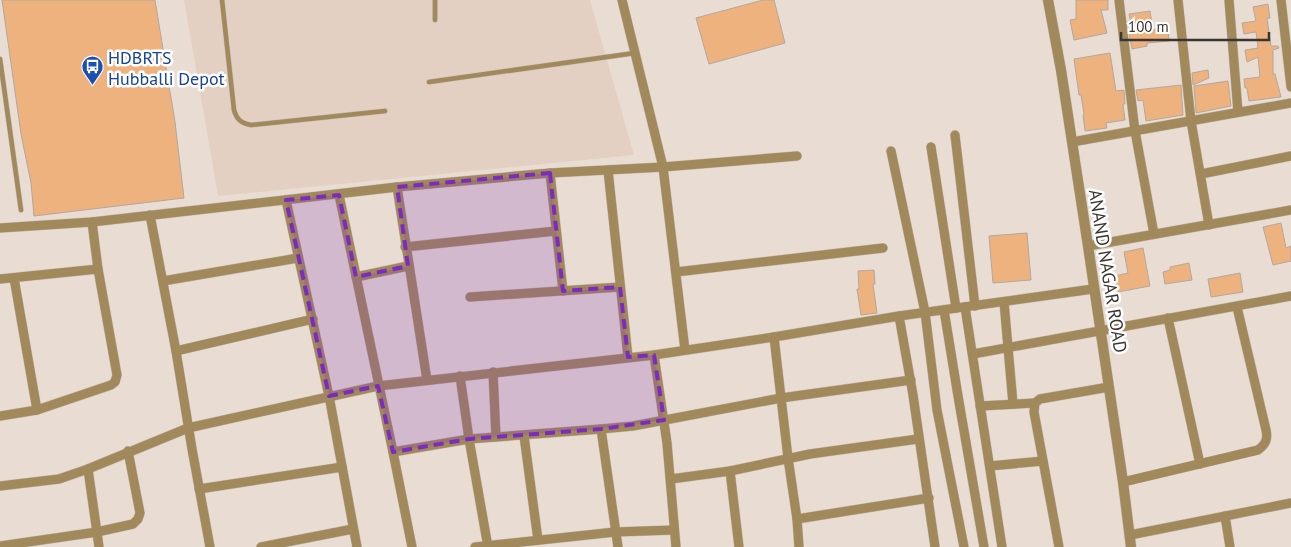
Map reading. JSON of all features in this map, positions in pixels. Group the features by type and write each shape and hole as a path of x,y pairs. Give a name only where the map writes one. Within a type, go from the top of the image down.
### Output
{"street":[{"path":"622,0 663,167 684,350"},
{"name":"ANAND NAGAR ROAD","path":"1048,0 1110,387 1130,547"},
{"path":"1119,0 1135,131 1154,234"},
{"path":"1178,0 1191,121 1209,225"},
{"path":"1229,0 1238,112"},
{"path":"1281,0 1287,22 1291,87"},
{"path":"1072,142 1291,103"},
{"path":"955,135 975,306"},
{"path":"931,147 961,308 973,354 1002,547"},
{"path":"892,151 925,312 937,410 964,547"},
{"path":"0,228 92,222 397,187 797,156"},
{"path":"1200,174 1291,156"},
{"path":"608,170 628,357"},
{"path":"550,174 563,291"},
{"path":"397,187 427,380"},
{"path":"339,195 378,386 394,452 412,547"},
{"path":"286,200 313,319 357,547"},
{"path":"1088,246 1291,210"},
{"path":"150,215 210,547"},
{"path":"0,416 36,410 112,385 115,382 116,375 92,222"},
{"path":"405,247 556,231"},
{"path":"676,272 883,248"},
{"path":"163,281 298,258"},
{"path":"356,277 408,266"},
{"path":"0,278 98,269"},
{"path":"14,278 36,410"},
{"path":"470,297 620,287"},
{"path":"0,486 59,479 188,428 378,386 684,350 925,312 1094,289"},
{"path":"973,354 1291,296"},
{"path":"1004,302 1013,404"},
{"path":"1123,482 1258,450 1264,446 1268,438 1238,306"},
{"path":"944,310 984,547"},
{"path":"899,316 911,380 933,547"},
{"path":"1168,318 1200,464"},
{"path":"176,351 313,319"},
{"path":"774,337 800,547"},
{"path":"654,354 671,479 676,547"},
{"path":"492,372 496,437"},
{"path":"460,376 488,546"},
{"path":"394,452 469,439 601,430 781,398 911,380"},
{"path":"1059,547 1034,412 1036,403 1040,399 1110,387"},
{"path":"980,406 1036,403"},
{"path":"601,430 618,547"},
{"path":"524,436 538,540"},
{"path":"671,479 730,471 788,458 918,439"},
{"path":"0,546 39,544 132,524 138,519 140,513 128,451"},
{"path":"990,466 1043,461"},
{"path":"199,489 342,467"},
{"path":"88,469 99,547"},
{"path":"730,471 739,547"},
{"path":"798,519 928,498"},
{"path":"1130,535 1291,503"},
{"path":"1225,516 1230,547"},
{"path":"261,547 353,529"},
{"path":"475,547 615,532 674,530"}],"lane":[{"path":"222,0 234,110 237,118 243,124 251,125 385,111"},
{"path":"434,0 434,20"},
{"path":"429,82 635,53"},
{"path":"0,59 21,210"}],"highlighted area":[{"path":"550,173 563,291 620,287 628,357 654,355 664,420 601,429 469,439 393,452 378,386 329,396 286,200 339,195 356,277 408,266 397,187"}],"shaded area":[{"path":"184,0 590,0 634,155 218,196"}],"building":[{"name":"HDBRTS Hubballi Depot","path":"2,0 155,0 175,122 184,198 34,216 31,183 21,134"},
{"path":"763,0 774,0 785,43 709,64 696,18"},
{"path":"1076,0 1108,0 1108,10 1101,10 1107,33 1074,40 1070,20 1076,19"},
{"path":"1268,4 1270,18 1267,18 1271,46 1278,46 1279,48 1273,50 1273,74 1275,74 1281,97 1249,101 1244,79 1260,77 1258,57 1247,62 1245,50 1258,48 1256,32 1244,34 1242,23 1256,21 1253,7"},
{"path":"1150,11 1153,30 1168,29 1169,41 1147,43 1147,46 1132,49 1129,33 1133,33 1129,14"},
{"path":"1110,53 1116,91 1124,90 1125,120 1106,123 1107,128 1085,131 1084,114 1081,95 1079,95 1074,59"},
{"path":"1208,70 1209,78 1193,85 1192,73"},
{"path":"1228,81 1231,106 1196,113 1194,86"},
{"path":"1181,85 1183,115 1146,121 1143,100 1138,101 1136,90"},
{"path":"1281,223 1286,248 1291,246 1291,261 1273,265 1263,227"},
{"path":"1027,233 1031,280 993,283 989,236"},
{"path":"1143,248 1150,286 1118,292 1115,276 1128,273 1124,252"},
{"path":"1189,263 1192,280 1165,284 1163,272 1170,270 1170,267"},
{"path":"874,270 875,284 873,284 877,313 861,315 857,289 859,289 858,271"},
{"path":"1240,273 1243,292 1211,297 1208,279"}],"place":[{"name":"HDBRTS Hubballi Depot","path":"92,86"}]}
